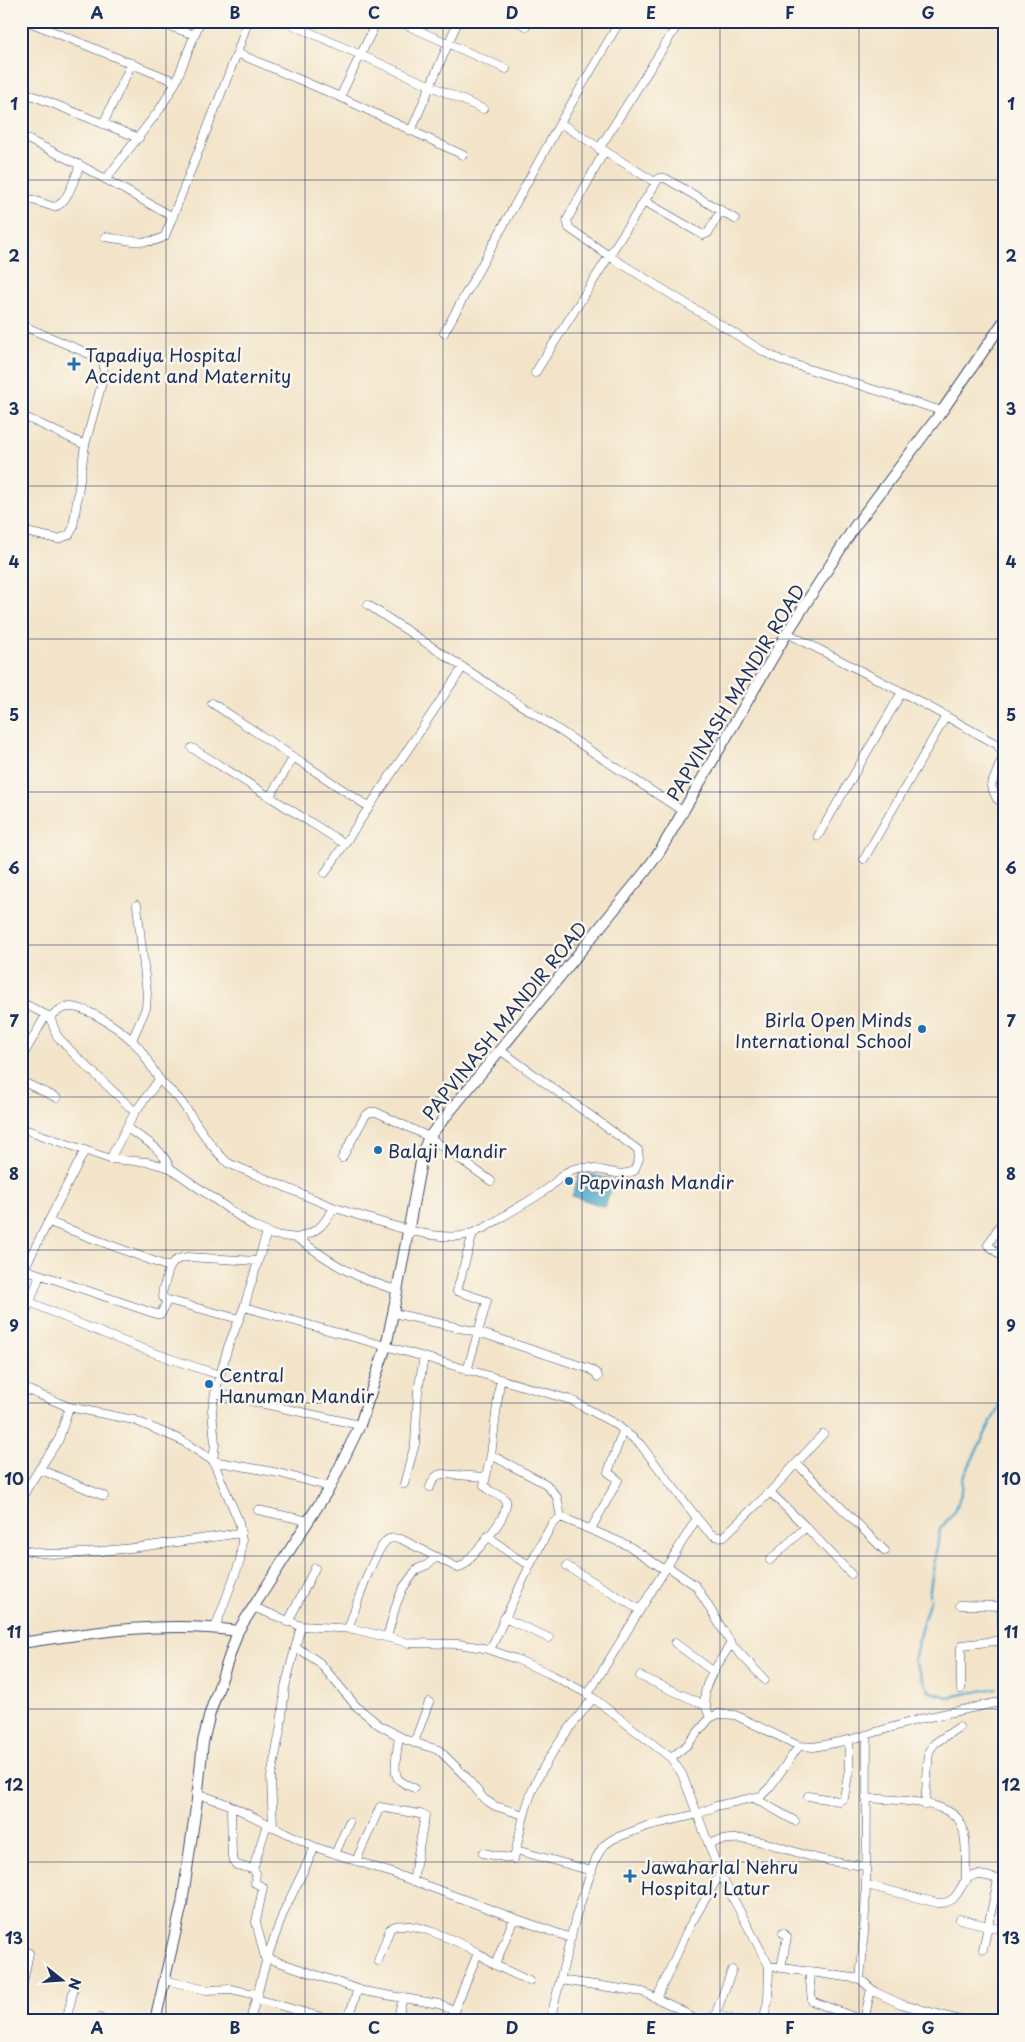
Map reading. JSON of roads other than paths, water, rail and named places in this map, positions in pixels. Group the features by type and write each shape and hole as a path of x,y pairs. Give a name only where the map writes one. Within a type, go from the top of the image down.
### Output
{"street":[{"path":"27,21 176,82"},
{"path":"154,21 195,36"},
{"path":"106,179 160,109 176,82 200,21"},
{"path":"105,237 128,240 156,240 165,236 248,21"},
{"path":"284,21 483,110"},
{"path":"340,97 376,21"},
{"path":"398,21 448,45 506,69"},
{"path":"411,131 458,21"},
{"path":"514,21 526,26"},
{"path":"680,21 602,150 567,220 569,228 609,256 766,354 942,411"},
{"path":"444,333 618,22"},
{"path":"237,53 340,97 464,155"},
{"path":"103,124 132,63"},
{"path":"21,91 139,138"},
{"path":"560,123 656,183"},
{"path":"21,136 80,165 173,217"},
{"path":"21,196 54,207 58,206 64,202 80,165"},
{"path":"535,373 659,178 665,178 735,218"},
{"path":"644,202 703,235 708,233 721,210"},
{"name":"PAPVINASH MANDIR ROAD","path":"155,2021 182,1904 197,1800 196,1793 203,1742 210,1713 238,1631 330,1487 360,1425 386,1346 424,1151 429,1138 645,872 684,812 787,633 855,526 942,411 1004,321"},
{"path":"21,325 99,358 104,363 103,380 85,445 73,528 69,535 58,539 21,531"},
{"path":"21,415 85,445"},
{"path":"368,605 684,812"},
{"path":"787,633 902,692 998,745 1002,750 1003,756 991,786 997,799 1004,803"},
{"path":"325,873 463,667"},
{"path":"818,836 902,692"},
{"path":"212,703 369,807"},
{"path":"864,858 946,716"},
{"path":"192,748 345,844"},
{"path":"270,796 294,757"},
{"path":"132,1040 146,1008 147,994 137,905"},
{"path":"21,1002 48,1016 57,1036 135,1112"},
{"path":"21,1059 48,1016 68,1007 85,1011 132,1040 159,1080 178,1099 217,1153 228,1163 335,1208 409,1229 447,1237 473,1233 539,1195 572,1169 586,1167 626,1174 634,1171 640,1159 638,1150 500,1050"},
{"path":"110,1158 135,1112 159,1080"},
{"path":"21,1081 57,1098"},
{"path":"342,1158 365,1116 370,1112 381,1113 429,1138 491,1181"},
{"path":"21,1128 110,1158 148,1162 170,1168 240,1218 273,1235 297,1238 311,1233 321,1226 335,1208"},
{"path":"126,1128 162,1152 170,1168"},
{"path":"85,1150 23,1269 156,1314 163,1312 167,1301"},
{"path":"1004,1218 988,1245 1004,1258"},
{"path":"49,1222 169,1267"},
{"path":"214,1628 240,1560 241,1533 234,1509 213,1461 215,1444 212,1410 228,1347 244,1307 256,1261 267,1232"},
{"path":"468,1371 488,1301 457,1291 473,1233"},
{"path":"297,1238 349,1273 372,1283 397,1290"},
{"path":"239,1320 167,1301 162,1297 162,1294 169,1267 177,1259 187,1257 256,1261"},
{"path":"21,1322 40,1275"},
{"path":"30,1302 168,1359 220,1376"},
{"path":"244,1307 571,1400 624,1431 640,1444 697,1518 712,1535 719,1537 724,1536 770,1492 823,1434"},
{"path":"393,1313 478,1332 590,1370 597,1374 598,1377"},
{"path":"404,1484 415,1444 418,1391 424,1357"},
{"path":"348,1629 372,1566 386,1541 391,1538 401,1539 458,1568 465,1564 499,1524 507,1505 503,1498 486,1488 484,1477 490,1455 500,1381"},
{"path":"21,1387 69,1406 134,1420 181,1440 213,1461 279,1473 330,1487"},
{"path":"215,1393 360,1425"},
{"path":"21,1529 23,1498 26,1490 59,1439 69,1406"},
{"path":"591,1529 618,1480 608,1472 624,1431"},
{"path":"490,1455 546,1484 557,1497 561,1517"},
{"path":"797,1464 885,1552"},
{"path":"39,1469 104,1496"},
{"path":"430,1487 434,1479 442,1474 484,1477"},
{"path":"770,1492 851,1574"},
{"path":"258,1510 308,1521"},
{"path":"561,1517 629,1546 696,1586 731,1643 765,1680"},
{"path":"490,1650 530,1565 552,1524 561,1517"},
{"path":"483,1853 514,1859 524,1815 539,1776 591,1696 640,1610 697,1518"},
{"path":"770,1560 806,1527"},
{"path":"21,1549 48,1555 63,1555 143,1547 241,1533"},
{"path":"488,1536 530,1565"},
{"path":"387,1637 403,1588 416,1569 427,1565 436,1557"},
{"path":"566,1566 640,1610"},
{"path":"288,1622 315,1568"},
{"path":"21,1569 22,1643 135,1627 176,1626 238,1631"},
{"path":"960,1605 1003,1606 1004,1661"},
{"path":"252,1607 300,1626 348,1629 409,1643 458,1644 490,1650 548,1673 591,1696 671,1758 682,1774 710,1843 720,1874 769,1966 768,2001 763,2021"},
{"path":"504,1618 549,1638"},
{"path":"253,1869 270,1826 271,1777 281,1726 285,1687 300,1626"},
{"path":"675,1643 714,1672"},
{"path":"710,1718 705,1704 704,1692 731,1643"},
{"path":"961,1689 962,1645 1003,1644"},
{"path":"296,1647 319,1662 356,1706 379,1725 399,1737 439,1750 467,1778 484,1800 495,1806 524,1815"},
{"path":"640,1676 705,1704"},
{"path":"671,1758 710,1718 718,1714 735,1715 799,1746 823,1747 920,1718 1004,1701"},
{"path":"414,1743 429,1702"},
{"path":"925,1804 929,1751 935,1742 959,1727"},
{"path":"860,1979 866,1922 867,1735"},
{"path":"399,1737 395,1770 397,1777 402,1783 414,1788"},
{"path":"808,1796 838,1801 844,1798 849,1769 849,1740"},
{"path":"550,2021 576,1916 596,1858 603,1846 612,1838 647,1826 698,1814 716,1806 761,1796 770,1787 799,1746"},
{"path":"196,1793 231,1806 315,1847 413,1880 571,1938"},
{"path":"754,1798 795,1821"},
{"path":"866,1798 925,1804 952,1813 959,1819 963,1827 966,1880"},
{"path":"231,1806 232,1857 236,1865 253,1869 256,1873 255,1884 264,1886 256,1922 266,1960"},
{"path":"356,1861 380,1807 425,1815 413,1880"},
{"path":"335,1854 349,1822"},
{"path":"710,1843 729,1838 739,1838 776,1845 830,1862 866,1866"},
{"path":"250,2021 266,1960 284,1911 315,1847"},
{"path":"516,1850 592,1871"},
{"path":"657,1998 689,1927 720,1874"},
{"path":"867,1885 938,1903 947,1903 956,1896 966,1880 976,1875 1001,1880 983,1949"},
{"path":"495,1965 514,1918"},
{"path":"960,1919 1004,1930"},
{"path":"378,1961 390,1929 400,1924 439,1935 478,1953 495,1965 529,1981"},
{"path":"781,1968 787,1944 787,1936 784,1933"},
{"path":"21,1950 30,1953 21,1992"},
{"path":"450,2021 478,1953"},
{"path":"266,1960 358,1989 439,2004 454,2011"},
{"path":"769,1966 860,1979 871,1989 901,2004 964,2021"},
{"path":"732,1970 714,2018 739,2021"},
{"path":"809,1971 812,2001 864,2021 871,1989"},
{"path":"165,1980 206,1990 231,1990 334,2021"},
{"path":"560,1980 633,1990 657,1998 697,2021"},
{"path":"66,2021 75,1984"},
{"path":"348,2021 358,1989"},
{"path":"397,2021 403,1997"},
{"path":"915,2021 917,2008"}],"water":[{"path":"580,1172 614,1180 605,1207 572,1196"}],"waterway":[{"path":"929,1595 940,1529 955,1511 962,1491 963,1478 1004,1396"},
{"path":"930,1599 914,1661 929,1691 948,1697 996,1688"}],"place":[{"name":"Tapadiya Hospital Accident and Maternity","path":"74,364"},
{"name":"Birla Open Minds International School","path":"922,1029"},
{"name":"Balaji Mandir","path":"378,1150"},
{"name":"Papvinash Mandir","path":"569,1181"},
{"name":"Central Hanuman Mandir","path":"209,1384"},
{"name":"Jawaharlal Nehru Hospital, Latur","path":"630,1876"}]}
